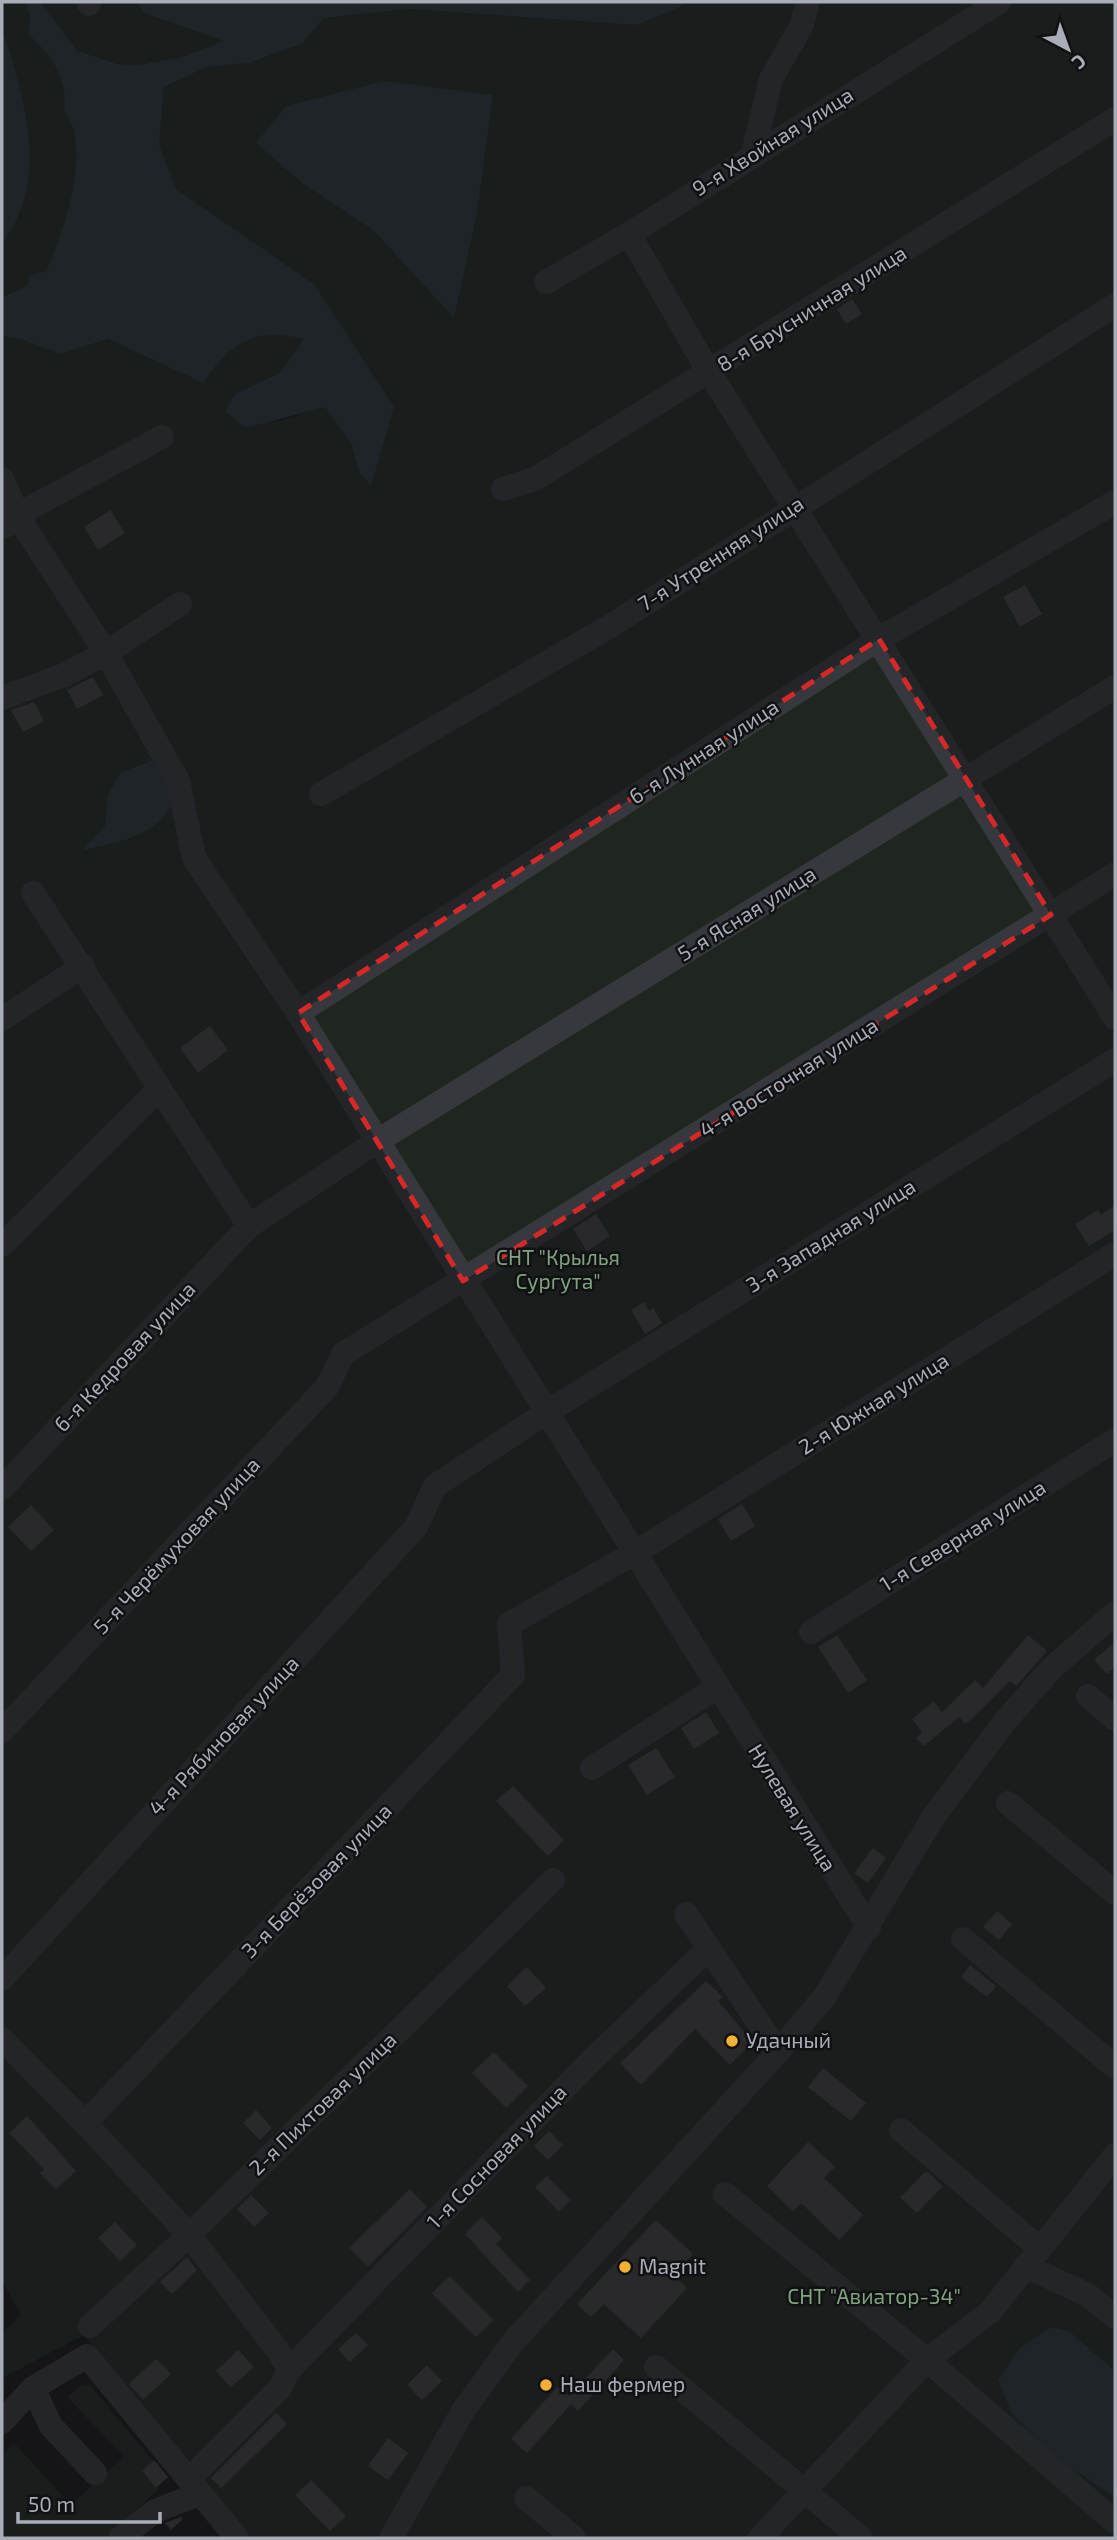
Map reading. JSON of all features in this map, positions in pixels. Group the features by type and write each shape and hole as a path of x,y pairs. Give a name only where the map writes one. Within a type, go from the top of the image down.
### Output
{"street":[{"path":"754,153 771,79 801,27 808,2"},
{"name":"9-я Хвойная улица","path":"546,282 629,234 754,153 999,2"},
{"name":"8-я Брусничная улица","path":"503,489 535,479 1115,119"},
{"path":"629,234 709,372 1115,1018"},
{"name":"7-я Утренняя улица","path":"321,794 612,625 1115,305"},
{"path":"11,523 29,509 162,437"},
{"name":"Нулевая улица","path":"2,479 11,523 106,653 178,781 194,858 379,1140 463,1281 547,1412 716,1688 869,1928"},
{"name":"6-я Лунная улица","path":"298,1013 879,639 1115,502"},
{"path":"2,698 64,675 106,653 180,604"},
{"name":"5-я Ясная улица","path":"249,1226 379,1140 1115,687"},
{"name":"4-я Восточная улица","path":"343,1354 1115,874"},
{"path":"33,893 83,966 158,1090 249,1226"},
{"path":"2,1019 83,966"},
{"name":"3-я Западная улица","path":"435,1486 547,1412 1115,1060"},
{"path":"2,1245 158,1090"},
{"name":"6-я Кедровая улица","path":"2,1488 249,1226"},
{"name":"2-я Южная улица","path":"509,1624 634,1554 1115,1254"},
{"name":"5-я Черёмуховая улица","path":"2,1731 327,1387 343,1354"},
{"name":"1-я Северная улица","path":"811,1632 1115,1440"},
{"name":"4-я Рябиновая улица","path":"2,1979 416,1527 435,1486"},
{"path":"391,2538 463,2411 513,2342 778,2052 825,1996 869,1928 934,1816 1006,1720 1052,1668 1115,1612"},
{"name":"3-я Берёзовая улица","path":"85,2123 513,1675 509,1624"},
{"path":"592,1768 716,1688"},
{"path":"1088,1696 1115,1719"},
{"path":"1008,1803 1115,1893"},
{"name":"2-я Пихтовая улица","path":"90,2326 189,2235 553,1880"},
{"path":"686,1914 778,2052"},
{"path":"964,1940 1115,2067"},
{"name":"1-я Сосновая улица","path":"194,2486 280,2388 289,2370 593,2059 709,1948"},
{"path":"2,2039 189,2235 279,2352 289,2370"},
{"path":"901,2130 1032,2257 1115,2317"},
{"path":"760,2538 927,2360 990,2312 1115,2155"},
{"path":"725,2194 927,2360 1115,2522"},
{"path":"2,2396 33,2388 87,2356 237,2538"},
{"path":"656,2367 862,2538"},
{"path":"2,2422 33,2388"},
{"path":"33,2388 51,2426 94,2473"},
{"path":"120,2538 194,2486"},
{"path":"526,2498 574,2538"}],"highlighted area":[{"path":"879,639 1051,915 463,1281 298,1013"}],"green space":[{"path":"2,2 25,2 30,16 29,35 45,51 57,69 65,99 64,110 72,126 76,146 76,167 67,212 46,271 30,275 27,286 2,297 2,243 21,212 29,138 2,29"},
{"path":"40,2 136,2 144,13 225,41 182,57 138,65 118,64 78,51"},
{"name":"CНТ \"Крылья Сургута\"","path":"684,2 1115,2 1115,2538 251,2538 84,2335 2,2378 2,2333 21,2315 2,2281 2,336 20,339 61,354 108,339 203,383 219,362 248,338 273,333 305,339 279,373 235,394 280,421 325,406 351,443 359,472 314,284 176,189 159,144 164,87 207,67 249,63 303,43 324,18 409,9 637,25 680,7","holes":["256,143 476,219 453,317 374,231 302,183"]},
{"path":"82,2385 90,2385 153,2461 142,2471 158,2490 104,2538 2,2538 2,2455 14,2443 71,2505 124,2456 67,2397"}],"shaded area":[{"path":"25,2 40,2 78,51 118,64 138,65 182,57 224,41 144,13 136,2 684,2 680,7 637,25 409,9 324,18 303,43 249,63 207,67 164,87 159,144 176,189 314,284 394,407 371,486 359,472 351,443 325,407 246,428 225,412 235,394 279,373 304,339 271,335 246,341 224,357 203,383 108,339 61,354 20,339 2,336 2,297 27,286 30,275 46,271 67,212 76,167 76,146 72,126 64,110 61,78 45,51 29,35 30,16"},
{"path":"2,29 25,110 29,166 26,193 17,219 2,243"},
{"path":"384,81 493,95 476,219 454,318 374,231 302,183 256,143 286,106"},
{"path":"154,760 174,801 167,813 147,830 135,836 82,850 105,826 108,795 121,772"},
{"path":"1051,2327 1069,2331 1115,2371 1115,2497 1059,2460 1012,2414 998,2380 1020,2348"}],"building":[{"path":"852,299 862,314 846,324 837,309"},
{"path":"110,510 125,533 98,550 84,527"},
{"path":"1025,585 1042,614 1020,627 1003,597"},
{"path":"93,677 103,695 77,709 67,690"},
{"path":"34,702 44,721 23,732 11,710"},
{"path":"210,1026 228,1050 198,1073 180,1048"},
{"path":"1115,1205 1115,1230 1089,1246 1075,1224 1098,1210 1101,1215"},
{"path":"596,1214 610,1236 587,1251 573,1229"},
{"path":"644,1302 649,1311 653,1308 662,1323 645,1334 631,1310"},
{"path":"742,1504 755,1526 731,1541 718,1519"},
{"path":"31,1505 54,1530 31,1551 8,1527"},
{"path":"837,1635 867,1680 848,1693 818,1647"},
{"path":"1028,1635 1047,1651 1016,1686 1010,1681 966,1724 959,1717 924,1746 916,1738 922,1732 912,1719 934,1701 942,1712 975,1680 983,1688"},
{"path":"1115,1642 1115,1667 1107,1674 1094,1660"},
{"path":"706,1712 719,1733 694,1749 681,1728"},
{"path":"656,1748 675,1777 647,1795 628,1765"},
{"path":"513,1786 564,1840 548,1856 496,1801"},
{"path":"873,1848 886,1858 868,1883 854,1873"},
{"path":"997,1911 1012,1924 999,1940 983,1927"},
{"path":"970,1965 996,1986 987,1997 961,1977"},
{"path":"527,1967 546,1988 525,2006 507,1986"},
{"path":"706,1981 723,1997 718,2001 753,2042 730,2065 695,2029 641,2085 620,2063"},
{"path":"494,2052 528,2086 506,2108 472,2073"},
{"path":"823,2068 866,2103 851,2121 808,2087"},
{"path":"256,2110 272,2128 260,2140 243,2123"},
{"path":"27,2116 76,2171 56,2189 40,2173 44,2169 9,2133"},
{"path":"549,2131 563,2145 548,2160 534,2146"},
{"path":"808,2142 835,2167 824,2178 863,2215 839,2240 801,2203 793,2211 767,2186"},
{"path":"926,2171 943,2186 917,2213 900,2198"},
{"path":"547,2176 571,2200 559,2212 535,2187"},
{"path":"410,2189 427,2207 368,2267 349,2248"},
{"path":"251,2195 269,2213 254,2227 237,2209"},
{"path":"482,2217 502,2238 496,2244 530,2280 518,2292 465,2234"},
{"path":"656,2220 693,2254 673,2275 687,2288 641,2338 604,2304 591,2317 577,2304"},
{"path":"115,2222 137,2245 120,2261 98,2238"},
{"path":"187,2257 197,2270 172,2294 160,2282"},
{"path":"450,2276 493,2320 476,2337 432,2293"},
{"path":"356,2333 368,2345 350,2362 338,2349"},
{"path":"613,2349 624,2360 578,2411 571,2404 527,2453 511,2439 557,2387 569,2396"},
{"path":"238,2350 254,2367 231,2387 216,2371"},
{"path":"156,2359 171,2374 143,2400 129,2384"},
{"path":"427,2365 442,2381 422,2400 407,2385"},
{"path":"276,2413 287,2424 221,2488 211,2478"},
{"path":"388,2438 408,2453 388,2480 368,2466"},
{"path":"154,2460 168,2477 156,2488 142,2471"},
{"path":"311,2480 346,2516 330,2531 295,2495"},
{"path":"181,2517 183,2519 171,2530 165,2523"}],"place":[{"name":"Удачный","path":"732,2041"},
{"name":"Magnit","path":"625,2267"},
{"name":"Наш фермер","path":"546,2385"}],"park label":[{"name":"СНТ \"Авиатор-34\"","path":"874,2297"}]}
